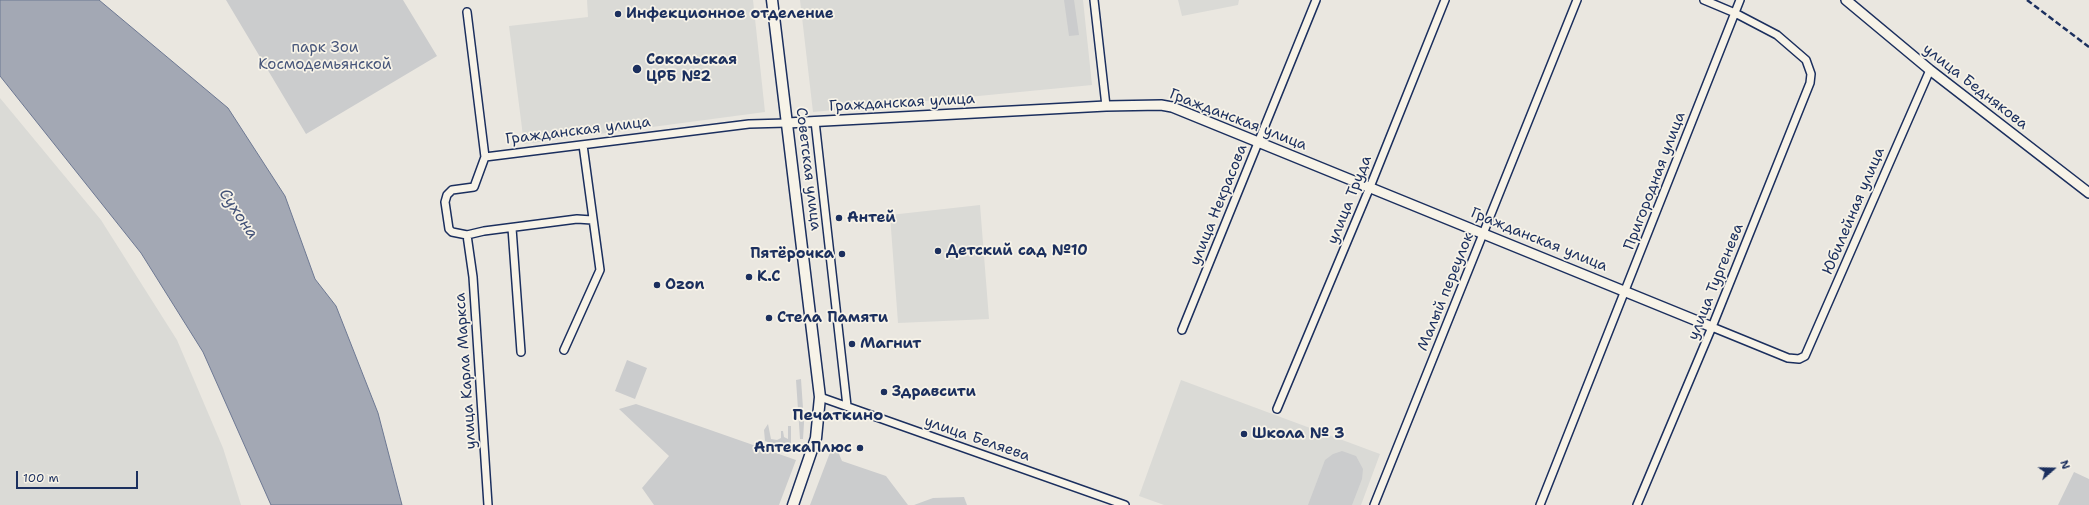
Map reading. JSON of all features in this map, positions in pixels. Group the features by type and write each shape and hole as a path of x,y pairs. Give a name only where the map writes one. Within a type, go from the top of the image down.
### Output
{"main road":[{"name":"Советская улица","path":"772,0 820,397 816,438 793,505"}],"street":[{"path":"1094,0 1106,106"},
{"name":"улица Некрасова","path":"1182,330 1316,0"},
{"name":"улица Труда","path":"1277,409 1370,187 1445,0"},
{"name":"Малый переулок","path":"1374,505 1578,0"},
{"path":"1704,0 1735,13"},
{"name":"Пригородная улица","path":"1540,505 1740,0"},
{"name":"улица Беднякова","path":"1846,0 1930,70 2089,193"},
{"path":"467,12 485,157 474,186 452,190 445,198 449,229 452,232 467,235 577,220 592,220"},
{"name":"улица Тургенева","path":"1637,505 1712,327 1810,83 1810,67 1798,52 1777,36 1735,13"},
{"name":"Юбилейная улица","path":"1799,359 1808,351 1930,70"},
{"name":"Гражданская улица","path":"485,157 749,124 1149,104 1172,107 1626,290 1788,358 1799,359"},
{"name":"Советская улица","path":"815,121 847,406"},
{"path":"564,350 600,270 582,145"},
{"path":"512,228 521,352"},
{"name":"улица Карла Маркса","path":"467,235 473,277 488,505"},
{"name":"улица Беляева","path":"820,397 1125,505"}],"shaded area":[{"name":"Сокольская ЦРБ №2","path":"587,0 753,0 765,112 524,144 509,26 588,17"},
{"path":"800,0 1083,0 1092,85 813,112"},
{"path":"1178,0 1239,0 1238,5 1182,16"},
{"path":"0,98 101,220 177,340 223,448 241,505 0,505"},
{"name":"Детский сад №10","path":"980,205 989,319 898,323 890,215"},
{"name":"Школа № 3","path":"1181,380 1380,454 1361,505 1164,505 1139,496"}],"green space":[{"name":"парк Зои Космодемьянской","path":"226,0 403,0 437,56 306,134"},
{"path":"1064,0 1074,0 1079,35 1069,36"},
{"path":"627,360 647,368 635,399 615,391"},
{"path":"801,379 804,423 803,439 800,439 796,380"},
{"path":"636,404 796,460 779,505 654,505 642,488 669,456 619,409"},
{"path":"768,424 771,439 777,440 781,438 781,431 783,431 784,437 788,439 788,426 791,426 791,445 795,447 795,452 765,441 764,430"},
{"path":"834,442 842,461 886,476 908,505 810,505"},
{"path":"1342,451 1356,456 1363,469 1362,479 1352,505 1308,505 1325,460 1333,454"},
{"path":"2074,472 2089,479 2089,505 2058,505"},
{"path":"964,497 967,505 914,505 933,498"}],"water":[{"name":"Сухона","path":"0,0 99,0 228,108 285,196 315,279 336,306 378,413 402,505 271,505 203,352 141,253 0,76"}],"railway":[{"path":"2027,0 2089,47"}],"place":[{"name":"Инфекционное отделение","path":"618,14"},
{"name":"Сокольская ЦРБ №2","path":"637,69"},
{"name":"Антей","path":"839,218"},
{"name":"Детский сад №10","path":"938,251"},
{"name":"Пятёрочка","path":"842,254"},
{"name":"К.С","path":"749,277"},
{"name":"Ozon","path":"657,285"},
{"name":"Стела Памяти","path":"769,318"},
{"name":"Магнит","path":"852,344"},
{"name":"Здравсити","path":"884,392"},
{"name":"Школа № 3","path":"1244,434"},
{"name":"АптекаПлюс","path":"860,448"}],"district":[{"name":"Печаткино","path":"838,416"}]}
